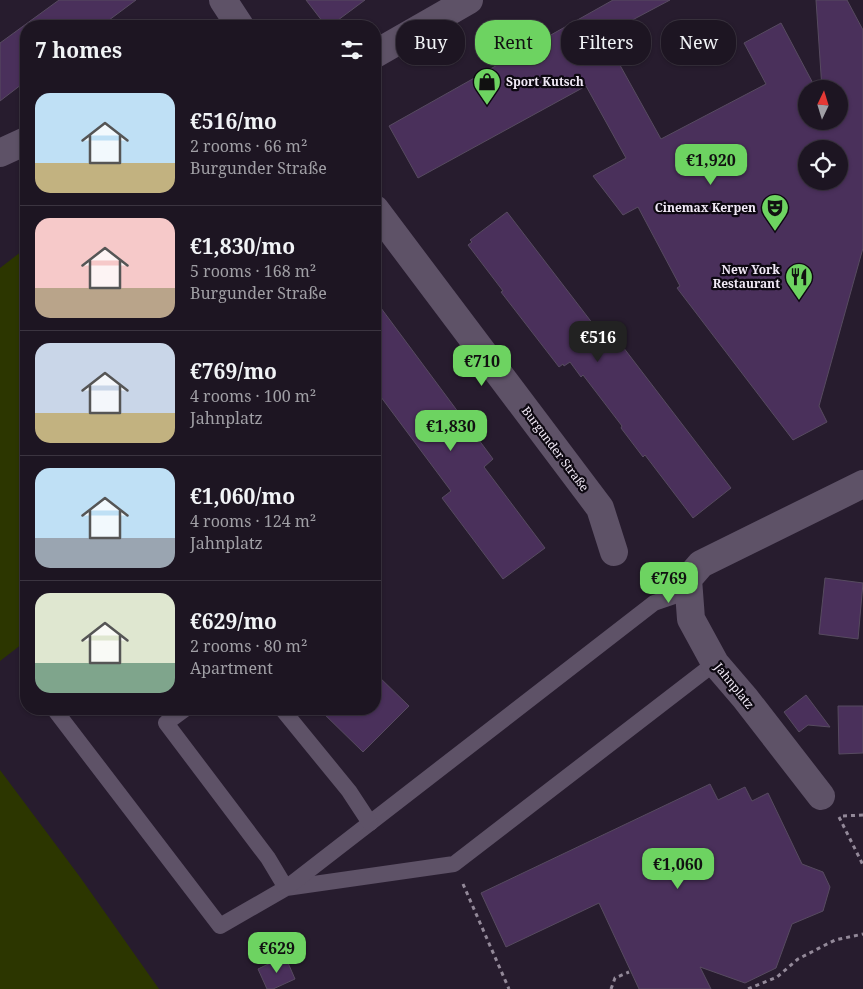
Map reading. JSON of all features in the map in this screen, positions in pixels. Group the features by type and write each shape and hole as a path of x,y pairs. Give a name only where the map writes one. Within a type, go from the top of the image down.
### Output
{"street":[{"path":"223,0 236,20"},
{"path":"381,51 469,0"},
{"path":"0,153 20,144"},
{"name":"Burgunder Straße","path":"381,217 600,508 614,552"},
{"name":"Jahnplatz","path":"830,806 715,663 691,619 688,579 701,564 863,484"}],"lane":[{"path":"59,715 220,926 286,888 654,603 689,591"},
{"path":"286,888 454,864 715,663"},
{"path":"177,715 166,723 268,858 286,888"},
{"path":"287,715 348,791 370,823"}],"path":[{"path":"830,806 863,865"},
{"path":"454,864 509,989"},
{"path":"748,989 777,977 798,960 835,940 863,934"},
{"path":"611,989 615,978 629,972"}],"green space":[{"path":"20,253 20,646 0,661 0,268"},
{"path":"0,770 80,877 159,989 0,989"}],"building":[{"path":"59,0 136,0 109,20 32,20"},
{"path":"306,0 365,0 338,20 321,20"},
{"path":"613,0 670,0 632,20 577,20"},
{"path":"816,0 847,0 863,30 863,248 819,406 827,422 793,440 677,288 680,286 638,207 623,215 593,176 626,158 586,86 418,178 389,126 497,65 551,65 551,35 561,29 561,65 620,65 661,139 766,84 744,43 781,23 811,80 798,80 798,130 848,130 848,80 821,80"},
{"path":"20,28 20,86 0,101 0,43"},
{"path":"507,212 603,337 610,330 731,488 693,518 645,455 643,457 583,375 581,377 570,362 559,367 501,292 503,291 468,245 472,242 470,240"},
{"path":"381,308 493,459 484,467 545,548 503,579 442,498 451,491 381,397"},
{"path":"825,578 863,583 858,639 819,634"},
{"path":"381,679 409,706 363,752 325,715 381,715"},
{"path":"806,695 830,727 808,725 799,732 784,712"},
{"path":"838,706 863,706 863,753 839,754"},
{"path":"710,784 718,800 745,787 752,801 768,793 802,864 823,872 830,887 823,911 792,924 776,968 745,983 700,967 711,989 639,989 599,903 506,947 481,893"},
{"path":"285,956 295,979 273,989 267,989 258,969"}],"place":[{"name":"Sport Kutsch","path":"487,106"},
{"name":"Cinemax Kerpen","path":"775,232"},
{"name":"New York Restaurant","path":"799,301"}]}
